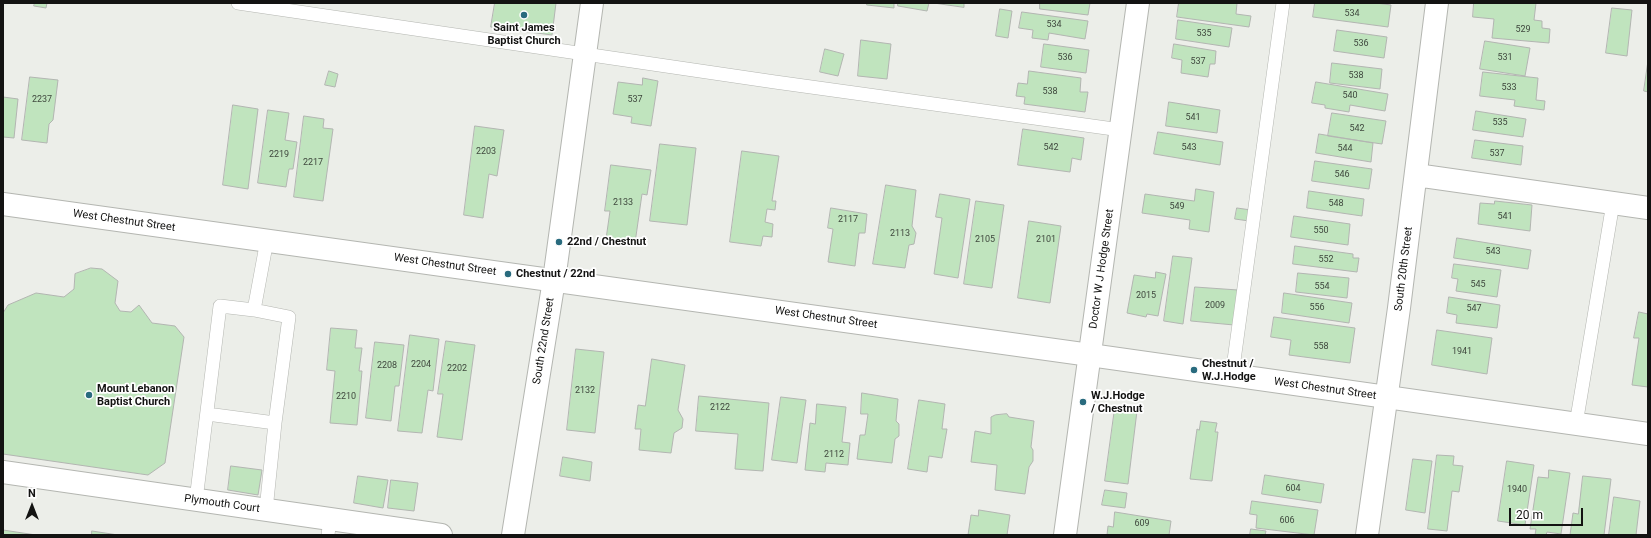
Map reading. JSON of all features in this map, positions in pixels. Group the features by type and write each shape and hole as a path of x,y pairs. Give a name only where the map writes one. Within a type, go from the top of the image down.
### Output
{"main road":[{"name":"South 22nd Street","path":"513,535 554,280 592,3"},
{"name":"Doctor W J Hodge Street","path":"1065,535 1138,3"},
{"name":"South 20th Street","path":"1367,535 1387,398 1437,3"},
{"path":"1416,175 1648,208"},
{"name":"West Chestnut Street","path":"3,204 1648,434"},
{"name":"Plymouth Court","path":"3,472 266,510 329,527 442,535"}],"lane":[{"path":"238,3 775,82 1121,130"},
{"path":"1232,375 1283,3"},
{"path":"1576,424 1613,203"},
{"path":"254,310 267,240"},
{"path":"196,500 220,306 254,310 289,317 275,423 266,510"},
{"path":"207,414 275,423"}],"building":[{"path":"35,3 47,3 46,8 34,6"},
{"name":"Saint James Baptist Church","path":"495,3 556,3 552,35 491,27"},
{"path":"867,3 894,3 894,8 867,5"},
{"path":"898,3 929,3 927,11 898,6"},
{"path":"934,3 964,3 964,7"},
{"path":"1040,3 1090,3 1088,15 1040,9"},
{"path":"1179,3 1237,3 1236,14 1251,16 1249,27 1177,17"},
{"path":"1315,3 1376,3 1391,5 1388,27 1313,17"},
{"path":"1474,3 1536,3 1534,20 1542,21 1542,28 1550,29 1549,43 1492,38 1494,19 1473,17"},
{"path":"1612,8 1632,10 1627,56 1606,53"},
{"path":"1000,9 1012,11 1008,38 996,36"},
{"path":"1022,12 1088,21 1085,39 1049,33 1048,40 1032,38 1033,30 1019,28"},
{"path":"1178,20 1232,28 1229,47 1176,39"},
{"path":"1337,30 1387,37 1384,58 1334,51"},
{"path":"861,40 891,44 887,79 858,76"},
{"path":"1485,41 1530,48 1525,76 1480,69"},
{"path":"1044,44 1089,50 1086,73 1041,67"},
{"path":"1174,44 1216,51 1215,64 1210,64 1208,77 1181,73 1182,60 1172,58"},
{"path":"825,49 844,54 838,76 820,72"},
{"path":"1648,61 1648,92 1644,91"},
{"path":"1332,63 1382,69 1380,89 1330,83"},
{"path":"329,71 338,74 335,87 325,85"},
{"path":"1029,71 1081,78 1080,92 1088,92 1085,112 1024,104 1025,97 1016,96 1018,83 1027,84"},
{"path":"1483,72 1538,78 1536,100 1545,101 1544,110 1514,106 1515,100 1480,96"},
{"path":"30,77 58,80 53,120 49,124 47,143 22,140"},
{"path":"643,78 658,81 651,126 631,123 632,117 613,114 618,82 642,85"},
{"path":"1316,82 1388,94 1385,111 1350,105 1349,112 1325,108 1325,105 1312,103"},
{"path":"3,97 18,99 14,138 3,137"},
{"path":"1169,102 1220,110 1217,133 1166,126"},
{"path":"233,105 258,109 248,189 223,185"},
{"path":"268,110 289,113 285,140 297,142 293,169 289,169 286,187 258,183"},
{"path":"1476,111 1526,119 1523,137 1473,130"},
{"path":"1332,113 1386,121 1382,144 1328,136"},
{"path":"304,116 324,119 323,128 333,129 323,201 294,197"},
{"path":"475,126 504,130 497,176 489,174 483,218 464,215"},
{"path":"1023,129 1084,138 1081,160 1072,158 1070,172 1018,165"},
{"path":"1158,132 1223,142 1220,165 1154,154"},
{"path":"1319,134 1373,143 1371,162 1316,153"},
{"path":"1475,140 1523,146 1521,165 1472,158"},
{"path":"660,144 696,148 687,225 650,221"},
{"path":"742,151 779,156 772,201 776,201 775,210 767,209 765,222 773,224 772,237 763,236 761,246 730,242"},
{"path":"1315,161 1372,169 1369,189 1312,181"},
{"path":"611,165 651,170 647,195 642,194 635,243 606,239 610,211 605,211"},
{"path":"886,185 916,190 912,226 916,233 914,244 909,245 905,268 873,264"},
{"path":"1196,189 1214,192 1209,232 1189,229 1190,220 1142,213 1145,194 1194,201"},
{"path":"1309,191 1364,199 1362,216 1307,208"},
{"path":"940,194 970,199 958,278 934,274 942,218 936,217"},
{"path":"976,201 1004,205 992,288 964,284"},
{"path":"1495,201 1532,205 1530,231 1478,224 1480,203 1494,204"},
{"path":"831,208 867,214 865,233 859,233 855,266 828,262 833,229 828,228"},
{"path":"1237,208 1251,210 1249,221 1235,219"},
{"path":"1294,216 1350,224 1348,245 1291,237"},
{"path":"1029,221 1061,226 1050,303 1018,298"},
{"path":"1457,238 1531,250 1528,269 1454,258"},
{"path":"1295,246 1353,254 1353,258 1359,258 1357,272 1293,264"},
{"path":"1173,256 1192,258 1183,324 1164,321"},
{"path":"1454,264 1501,270 1497,297 1456,291 1458,279 1452,278"},
{"name":"Mount Lebanon Baptist Church","path":"91,268 102,269 118,281 115,303 120,311 131,312 139,305 152,323 175,326 184,337 165,463 148,475 3,454 3,313 8,305 36,293 64,297 74,289 75,274"},
{"path":"1156,272 1166,274 1158,316 1147,314 1146,317 1127,313 1134,275 1155,278"},
{"path":"1298,273 1349,278 1347,298 1296,292"},
{"path":"1195,287 1238,290 1234,325 1191,321"},
{"path":"1284,293 1352,303 1349,323 1282,313"},
{"path":"1449,297 1500,305 1497,328 1456,323 1457,315 1447,313"},
{"path":"1639,312 1648,314 1648,387 1632,385 1639,338 1634,338"},
{"path":"1274,317 1355,328 1350,363 1289,355 1291,340 1271,337"},
{"path":"331,328 357,330 355,348 362,348 359,371 362,371 357,425 330,423 335,371 327,370"},
{"path":"1437,330 1492,338 1487,374 1432,365"},
{"path":"410,335 439,339 433,391 428,390 422,433 398,431"},
{"path":"446,341 475,345 462,440 437,437 443,394 438,394"},
{"path":"375,342 404,345 399,386 395,386 391,421 366,418"},
{"path":"576,349 604,352 595,433 567,430"},
{"path":"652,359 685,365 678,410 683,419 682,428 674,433 671,453 639,450 641,429 635,429 638,405 645,406"},
{"path":"862,393 898,399 896,421 899,424 899,436 895,439 892,463 857,459 860,435 865,435 868,414 861,414"},
{"path":"699,396 769,403 763,471 735,469 738,434 696,431"},
{"path":"781,397 806,400 797,463 772,460"},
{"path":"919,400 945,404 942,429 947,429 942,458 929,456 927,472 908,469"},
{"path":"817,404 846,407 842,442 850,443 848,465 826,463 825,472 805,470 810,423 815,424"},
{"path":"1115,408 1137,411 1128,484 1105,481"},
{"path":"1007,414 1009,417 1034,421 1031,447 1033,450 1033,461 1029,467 1025,494 995,490 997,465 971,462 975,431 991,434 991,417 995,415"},
{"path":"1201,421 1217,423 1215,432 1218,432 1212,481 1190,479 1197,429 1199,430"},
{"path":"1437,455 1454,456 1453,465 1463,466 1459,492 1452,491 1447,531 1428,529"},
{"path":"563,457 592,462 590,481 560,476"},
{"path":"1413,459 1432,461 1425,513 1406,510"},
{"path":"1507,461 1534,465 1525,525 1498,521"},
{"path":"231,466 262,470 258,495 228,490"},
{"path":"1549,470 1570,473 1561,534 1547,532 1546,535 1535,535 1536,529 1530,529 1538,477 1548,478"},
{"path":"1265,475 1324,484 1321,503 1262,494"},
{"path":"358,476 388,480 383,508 354,503"},
{"path":"1583,476 1611,479 1604,535 1570,535 1573,513 1578,514"},
{"path":"391,480 418,483 414,511 388,508"},
{"path":"1105,490 1127,493 1125,508 1102,505"},
{"path":"1614,497 1640,501 1636,535 1609,535"},
{"path":"1252,501 1318,510 1314,535 1256,528 1257,515 1250,514"},
{"path":"979,510 1010,515 1007,535 968,535 971,515 978,516"},
{"path":"1115,512 1171,521 1169,535 1107,535 1108,526 1113,527"},
{"path":"1251,529 1266,531 1265,535 1250,535"},
{"path":"3,530 36,535 3,535"},
{"path":"92,531 118,535 92,535"}],"place":[{"name":"Saint James Baptist Church","path":"524,15"},
{"name":"22nd / Chestnut","path":"559,242"},
{"name":"Chestnut / 22nd","path":"508,274"},
{"name":"Chestnut / W.J.Hodge","path":"1194,370"},
{"name":"Mount Lebanon Baptist Church","path":"89,395"},
{"name":"W.J.Hodge / Chestnut","path":"1083,402"}]}
